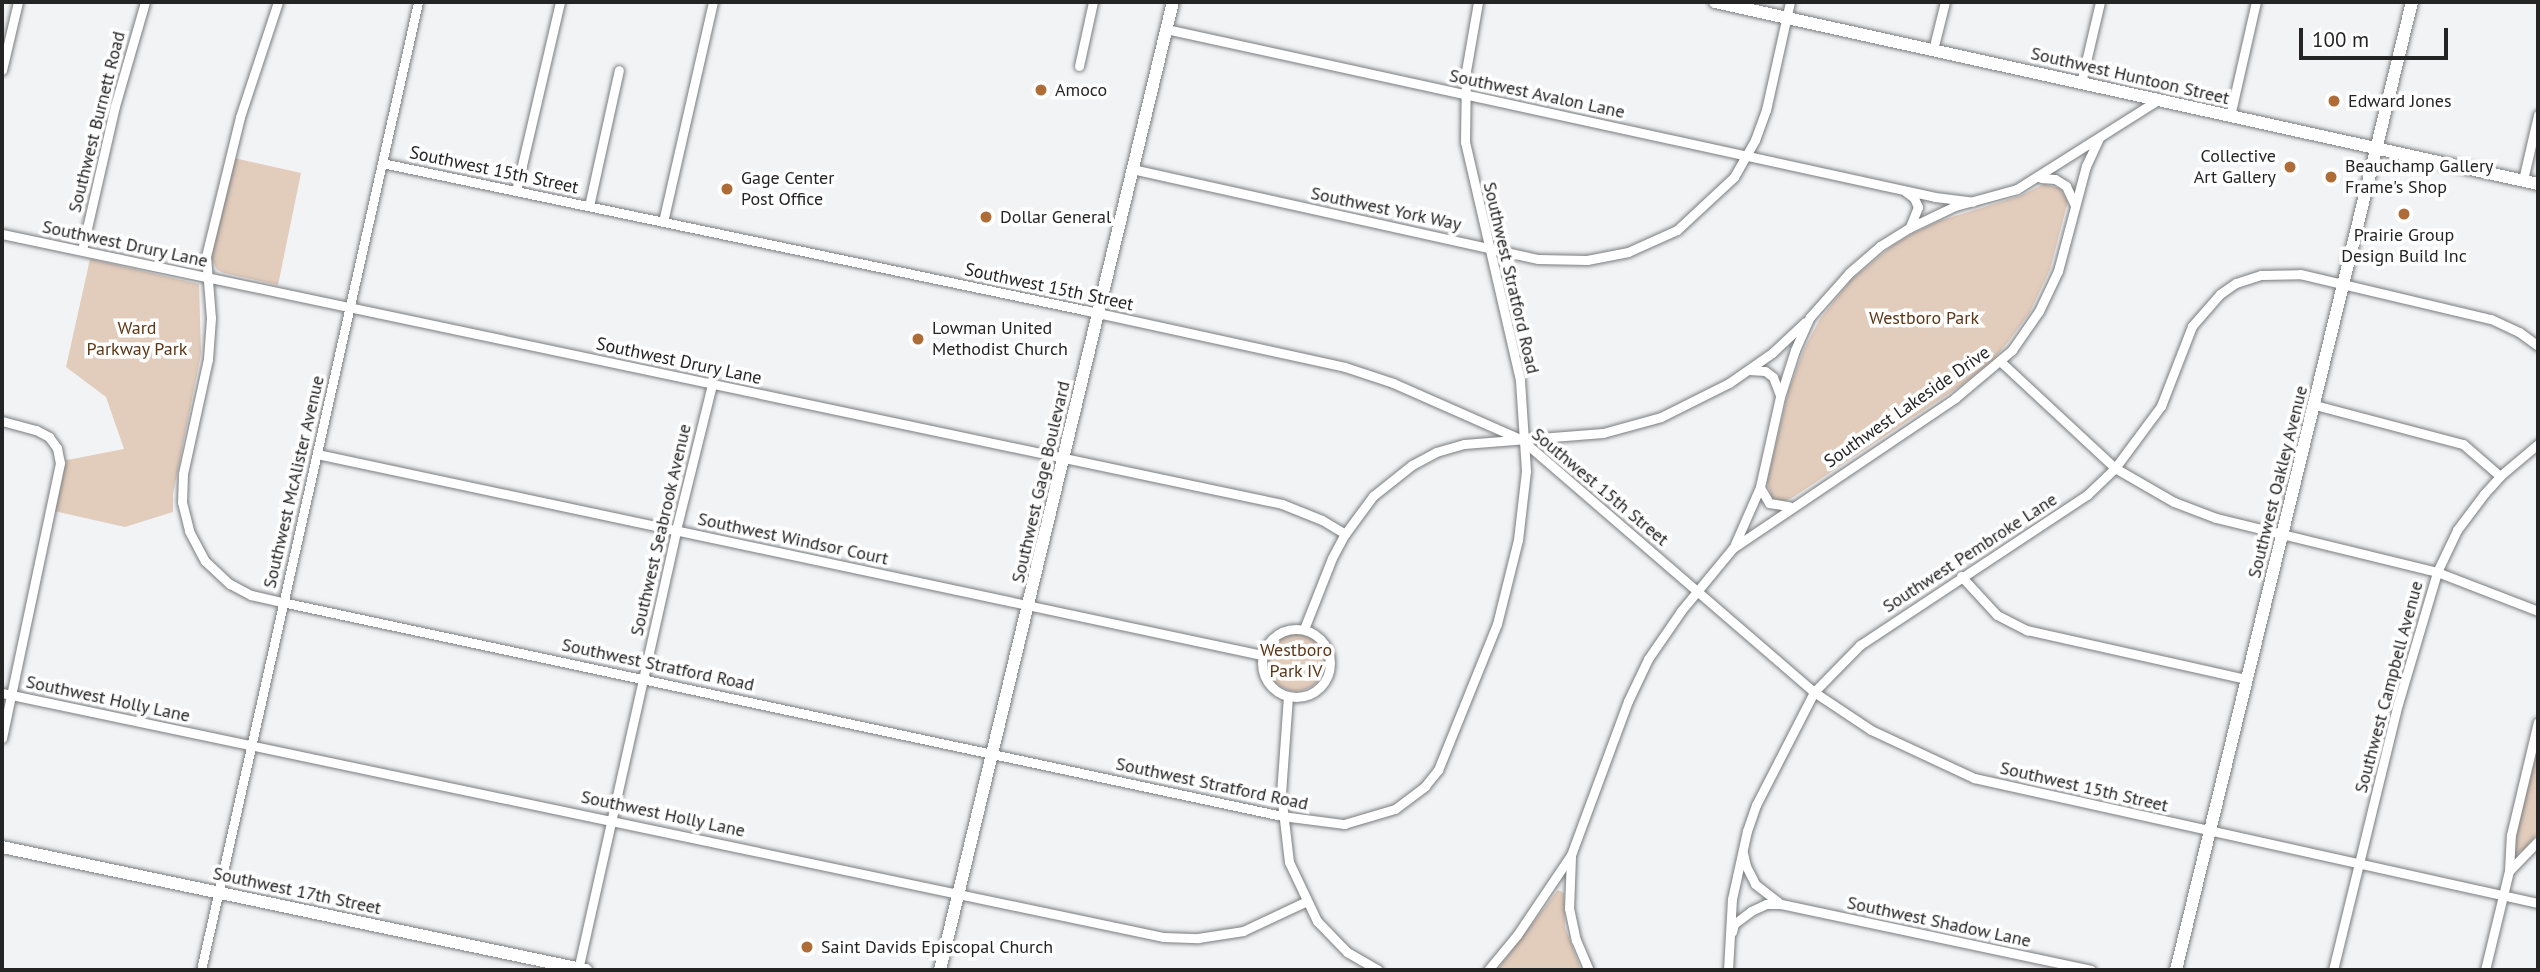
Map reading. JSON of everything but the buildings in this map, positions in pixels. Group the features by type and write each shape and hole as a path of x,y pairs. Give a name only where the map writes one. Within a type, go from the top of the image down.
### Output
{"main road":[{"name":"Southwest Gage Boulevard","path":"940,970 1066,458 1173,2"},
{"name":"Southwest Huntoon Street","path":"1715,2 2538,184"},
{"name":"Southwest Oakley Avenue","path":"2176,970 2412,2"},
{"name":"Southwest 17th Street","path":"2,847 581,970"}],"street":[{"path":"2,70 18,2"},
{"name":"Southwest Burnett Road","path":"82,250 115,106 145,2"},
{"name":"Southwest Stratford Road","path":"278,2 240,117 206,256 210,339 206,373 183,474 185,519 196,546 217,573 251,595 282,602 1282,816 1344,824 1395,809 1438,770 1482,664 1510,577 1523,503 1526,471 1520,380 1465,142 1464,94 1478,2"},
{"name":"Southwest McAlister Avenue","path":"201,970 418,2"},
{"path":"516,191 560,2"},
{"path":"663,222 713,2"},
{"path":"1079,66 1093,2"},
{"name":"Southwest York Way","path":"1132,169 1521,256 1563,261 1629,252 1677,230 1690,220 1723,190 1747,155 1766,110 1790,2"},
{"path":"1933,50 1945,2"},
{"path":"2081,83 2100,2"},
{"path":"2230,116 2256,2"},
{"name":"Southwest Avalon Lane","path":"1166,29 1902,189 1973,202"},
{"path":"589,206 619,70"},
{"name":"Southwest Lakeside Drive","path":"1733,548 1760,487 1780,397 1795,350 1810,317 1864,259 1909,228 1945,210 2005,194 2038,178 2158,100"},
{"path":"2523,180 2538,115"},
{"name":"Southwest Lakeside Drive","path":"1488,970 1517,935 1572,855 1636,683 1663,635 1733,548 1955,398 2001,362 2039,311 2052,283 2086,166 2099,138"},
{"name":"Southwest 15th Street","path":"382,163 1345,368 1432,397 1522,440 1814,692 1871,730 1974,778 2538,903"},
{"path":"2038,178 2055,179 2066,186 2075,207"},
{"path":"1902,189 1914,198 1918,207 1914,222 1909,228"},
{"name":"Southwest Drury Lane","path":"2,234 1282,504 1322,520 1345,534"},
{"name":"Southwest Pembroke Lane","path":"1728,970 1734,887 1756,805 1814,692 1860,645 2087,495 2115,468 2157,412 2174,378 2192,326 2220,293 2236,283 2261,275 2300,274 2491,319 2519,332 2538,346"},
{"path":"1304,629 1327,569 1345,534 1373,496 1412,465 1436,452 1464,444 1485,440 1522,440 1603,433 1661,417 1713,393 1748,370 1810,317"},
{"path":"2001,362 2115,468 2194,510 2437,572 2538,611"},
{"path":"1748,370 1769,373 1775,381 1780,397"},
{"name":"Southwest Seabrook Avenue","path":"581,970 610,819 712,384"},
{"path":"2315,405 2463,444 2500,476"},
{"path":"2,421 36,430 49,437 57,448 60,463 6,694 2,738"},
{"name":"Southwest Campbell Avenue","path":"2333,970 2398,704 2437,572 2458,530 2500,476 2538,444"},
{"name":"Southwest Windsor Court","path":"317,454 1262,655"},
{"path":"1760,487 1769,503 1792,506"},
{"path":"1961,576 1997,615 2027,630 2247,679"},
{"path":"1304,629 1323,642 1328,651 1329,670 1314,692 1298,697 1288,696 1278,692 1265,678 1262,655 1266,645 1281,632 1304,629"},
{"name":"Southwest Holly Lane","path":"6,694 1174,938 1220,936 1244,931 1305,902"},
{"path":"1288,696 1281,763 1282,816 1289,862 1305,902 1334,941 1378,970"},
{"path":"2485,970 2509,871 2511,835 2538,722"},
{"path":"2509,871 2538,841"},
{"name":"Southwest Shadow Lane","path":"1743,848 1746,866 1755,884 1781,904"},
{"name":"Southwest Lakeside Drive","path":"1572,855 1569,908 1576,940 1589,970"},
{"name":"Southwest Shadow Lane","path":"1728,942 1734,924 1741,918 1766,904 1781,904 2091,970"}],"green space":[{"path":"234,158 301,173 278,285 224,273 217,270 211,257"},
{"name":"Westboro Park","path":"2044,184 2059,188 2068,201 2050,270 2030,312 1992,361 1959,387 1792,498 1784,501 1772,498 1767,482 1788,393 1804,349 1820,319 1851,280 1892,246 1914,233 1939,221 2020,196"},
{"name":"Ward Parkway Park","path":"90,259 199,284 201,354 173,494 173,512 125,527 54,511 62,461 124,449 106,397 66,367"},
{"name":"Westboro Park IV","path":"1296,633 1307,635 1320,646 1325,662 1323,673 1312,686 1296,691 1285,689 1272,678 1267,662 1269,651 1280,638"},
{"path":"2538,747 2538,832 2525,849 2516,854 2512,850"},
{"path":"1558,890 1564,893 1565,927 1581,970 1497,970"}],"place":[{"name":"Amoco","path":"1041,90"},
{"name":"Edward Jones","path":"2334,101"},
{"name":"Collective Art Gallery","path":"2290,167"},
{"name":"Beauchamp Gallery Frame's Shop","path":"2331,177"},
{"name":"Gage Center Post Office","path":"727,189"},
{"name":"Prairie Group Design Build Inc","path":"2404,214"},
{"name":"Dollar General","path":"986,217"},
{"name":"Lowman United Methodist Church","path":"918,339"},
{"name":"Saint Davids Episcopal Church","path":"807,947"}]}
